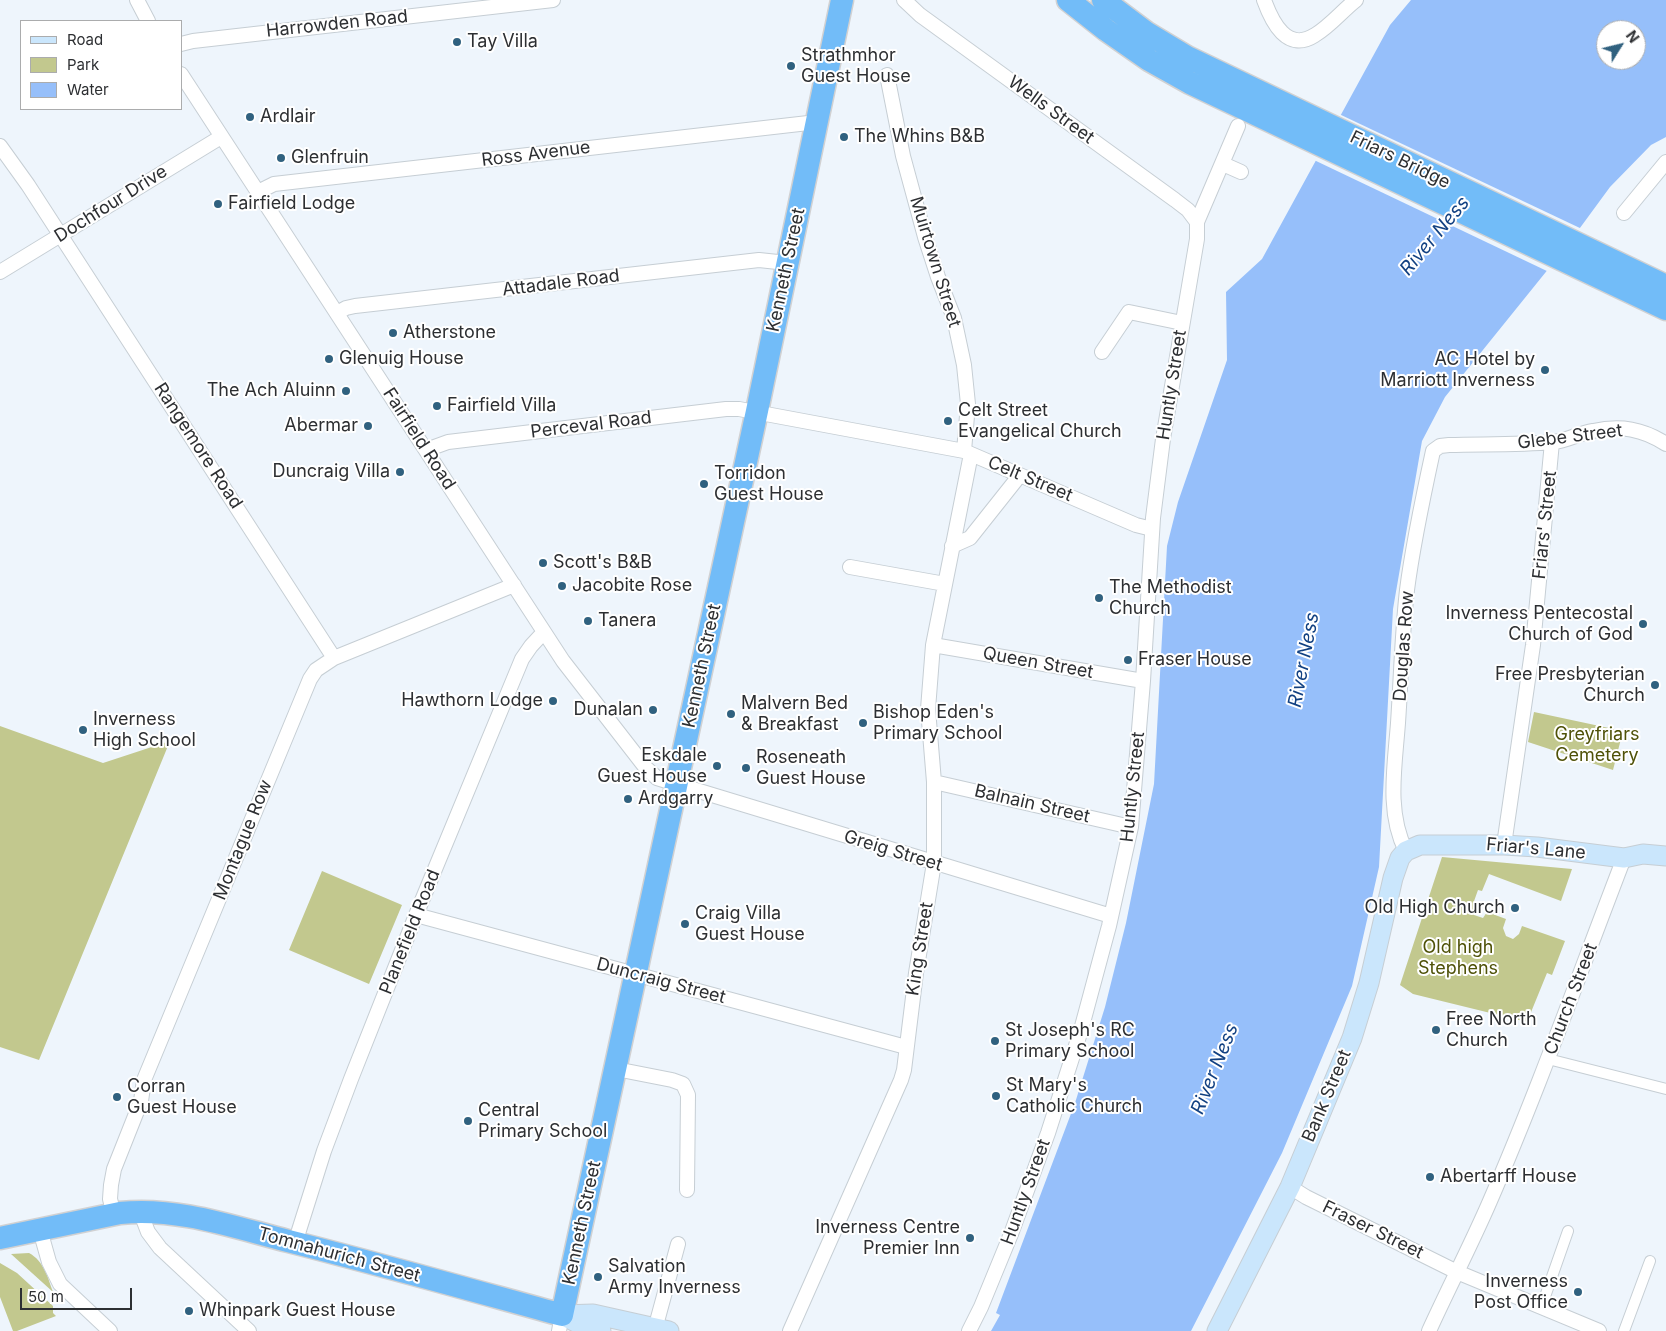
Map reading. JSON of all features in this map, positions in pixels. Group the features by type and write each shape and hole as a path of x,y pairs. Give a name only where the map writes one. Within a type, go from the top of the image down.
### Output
{"highway":[{"name":"Kenneth Street","path":"561,1323 757,411 842,0"},
{"path":"1068,0 1149,60 1190,83 1311,129"},
{"path":"1103,0 1147,34 1311,129"},
{"name":"Friars Bridge","path":"1311,129 1585,260"},
{"path":"1585,260 1666,286"},
{"path":"1585,260 1666,309"},
{"name":"Tomnahurich Street","path":"0,1238 140,1211 184,1214 295,1243 561,1323"}],"main road":[{"path":"1643,854 1666,844"},
{"name":"Friar's Lane","path":"1406,850 1420,845 1504,845 1537,847 1624,858 1643,854 1666,856"},
{"name":"Bank Street","path":"1217,1331 1290,1187 1352,1038 1369,983 1393,878 1400,858 1406,850"},
{"name":"Tomnahurich Street","path":"561,1323 593,1314 662,1330"},
{"name":"Tomnahurich Street","path":"561,1323 601,1331"}],"street":[{"path":"137,0 147,20"},
{"name":"Harrowden Road","path":"182,44 553,0"},
{"name":"Wells Street","path":"904,0 920,15 1175,200 1188,210 1197,222"},
{"path":"1264,0 1270,17 1280,31 1292,40 1304,40 1315,35 1356,0"},
{"name":"Muirtown Street","path":"887,75 906,165 938,277 954,318 964,365 968,404 968,453 952,546"},
{"name":"Fairfield Road","path":"182,76 544,632 585,690 646,768 657,778 676,784"},
{"name":"Ross Avenue","path":"258,192 274,184 817,122"},
{"path":"1197,222 1238,126"},
{"name":"Dochfour Drive","path":"0,272 221,137"},
{"name":"Rangemore Road","path":"0,146 28,185 334,658"},
{"path":"1624,213 1666,162"},
{"path":"1223,164 1241,172"},
{"name":"Huntly Street","path":"970,1331 1011,1234 1048,1133 1081,1030 1112,916 1131,827 1143,681 1152,529 1163,439 1197,239 1197,222"},
{"name":"Attadale Road","path":"337,312 355,306 759,260 787,264"},
{"path":"1102,352 1129,312 1182,323"},
{"name":"Perceval Road","path":"426,450 448,442 726,409 757,411"},
{"name":"Celt Street","path":"757,411 968,453 1136,525 1152,529"},
{"name":"Glebe Street","path":"1440,446 1564,441 1594,430 1621,429 1638,430 1666,444"},
{"name":"Friars' Street","path":"1504,845 1533,645 1552,442"},
{"name":"Douglas Row","path":"1406,850 1399,838 1395,817 1394,794 1407,591 1416,531 1433,451 1440,446"},
{"path":"952,546 970,538 1020,475"},
{"name":"King Street","path":"790,1331 904,1070 934,863 934,782 928,708 933,645 952,546"},
{"path":"850,567 945,584"},
{"name":"Montague Row","path":"114,1215 110,1199 110,1185 114,1169 141,1101 144,1080 310,679 316,670 334,658 514,585"},
{"name":"Planefield Road","path":"295,1243 324,1151 416,915 522,659 530,646 544,632"},
{"name":"Queen Street","path":"933,645 1143,681"},
{"name":"Balnain Street","path":"934,782 1131,827"},
{"name":"Greig Street","path":"676,784 1112,916"},
{"name":"Church Street","path":"1429,1331 1465,1258 1490,1200 1548,1059 1624,858"},
{"name":"Duncraig Street","path":"416,915 906,1048"},
{"path":"1548,1059 1666,1089"},
{"path":"616,1069 672,1080 683,1084 688,1096 687,1190"},
{"name":"Fraser Street","path":"1290,1187 1306,1197 1457,1272 1599,1331"},
{"path":"140,1211 148,1232 160,1248 250,1331"},
{"path":"40,1230 49,1262 60,1284 110,1331"},
{"path":"1541,1308 1568,1231"},
{"path":"662,1330 678,1244"},
{"path":"1624,1331 1650,1261"}],"green space":[{"name":"Greyfriars Cemetery","path":"1534,712 1623,731 1613,770 1528,742"},
{"path":"0,726 103,763 170,741 39,1060 0,1047"},
{"name":"Old high Stephens","path":"1442,857 1572,869 1561,901 1489,874 1482,891 1478,890 1473,904 1475,905 1474,915 1483,918 1487,912 1506,919 1503,928 1506,936 1513,939 1519,934 1522,926 1565,941 1552,975 1547,973 1527,1022 1413,994 1400,985"},
{"path":"322,871 402,905 369,984 289,950"},
{"path":"29,1253 42,1265 53,1292 11,1254"},
{"path":"0,1263 17,1273 53,1306 53,1313 56,1316 13,1331 0,1297"}],"water":[{"name":"River Ness","path":"1411,0 1666,0 1666,137 1651,145 1610,187 1566,247 1445,397 1422,441 1393,609 1379,867 1352,986 1282,1153 1191,1331 991,1331 1000,1315 996,1313 1075,1103 1105,1007 1126,923 1154,784 1167,546 1178,502 1227,360 1226,292 1262,259 1390,25"}],"pier":[{"path":"1339,114 1582,229 1549,272 1314,160"}],"place":[{"name":"Tay Villa","path":"457,42"},
{"name":"Strathmhor Guest House","path":"791,66"},
{"name":"Ardlair","path":"250,117"},
{"name":"The Whins B&B","path":"844,137"},
{"name":"Glenfruin","path":"281,158"},
{"name":"Fairfield Lodge","path":"218,204"},
{"name":"Atherstone","path":"393,333"},
{"name":"Glenuig House","path":"329,359"},
{"name":"AC Hotel by Marriott Inverness","path":"1545,370"},
{"name":"The Ach Aluinn","path":"346,391"},
{"name":"Fairfield Villa","path":"437,406"},
{"name":"Celt Street Evangelical Church","path":"948,421"},
{"name":"Abermar","path":"368,426"},
{"name":"Duncraig Villa","path":"400,472"},
{"name":"Torridon Guest House","path":"704,484"},
{"name":"Scott's B&B","path":"543,563"},
{"name":"Jacobite Rose","path":"562,586"},
{"name":"The Methodist Church","path":"1099,598"},
{"name":"Tanera","path":"588,621"},
{"name":"Inverness Pentecostal Church of God","path":"1643,624"},
{"name":"Fraser House","path":"1128,660"},
{"name":"Free Presbyterian Church","path":"1655,685"},
{"name":"Hawthorn Lodge","path":"553,701"},
{"name":"Dunalan","path":"653,710"},
{"name":"Malvern Bed & Breakfast","path":"731,714"},
{"name":"Bishop Eden's Primary School","path":"863,723"},
{"name":"Inverness High School","path":"83,730"},
{"name":"Eskdale Guest House","path":"717,766"},
{"name":"Roseneath Guest House","path":"746,768"},
{"name":"Ardgarry","path":"628,799"},
{"name":"Old High Church","path":"1515,908"},
{"name":"Craig Villa Guest House","path":"685,924"},
{"name":"Free North Church","path":"1436,1030"},
{"name":"St Joseph's RC Primary School","path":"995,1041"},
{"name":"St Mary's Catholic Church","path":"996,1096"},
{"name":"Corran Guest House","path":"117,1097"},
{"name":"Central Primary School","path":"468,1121"},
{"name":"Abertarff House","path":"1430,1177"},
{"name":"Inverness Centre Premier Inn","path":"970,1238"},
{"name":"Salvation Army Inverness","path":"598,1277"},
{"name":"Inverness Post Office","path":"1578,1292"},
{"name":"Whinpark Guest House","path":"189,1311"}]}
